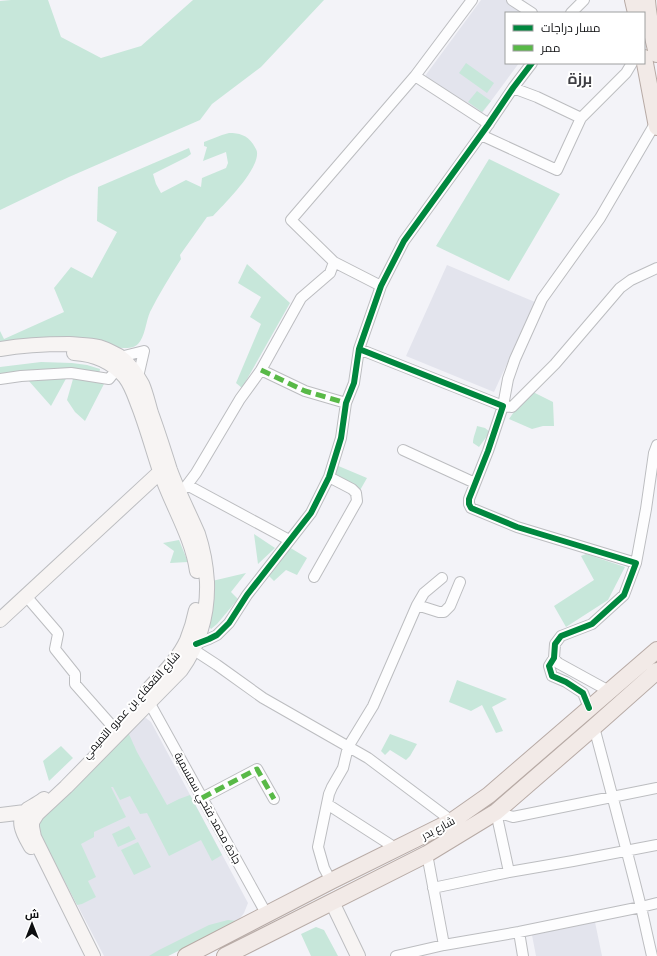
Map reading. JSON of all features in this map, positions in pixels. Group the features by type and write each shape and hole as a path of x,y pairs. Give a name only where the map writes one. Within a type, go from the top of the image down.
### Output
{"main road":[{"path":"645,7 657,54"},
{"path":"645,65 657,124"},
{"path":"0,349 47,344 90,345 106,350 126,379 134,381 144,391 166,472 0,620"},
{"path":"0,356 39,353 81,354 117,364"},
{"name":"شارع القعقاع بن عمرو التميمي","path":"28,821 66,787 181,670 195,647 202,627 205,608 207,590 206,571 198,535 183,489 166,472"},
{"name":"شارع القعقاع بن عمرو التميمي","path":"28,821 45,798 168,668 179,653 190,632 196,607 198,587 194,556 166,472"},
{"name":"شارع بدر","path":"186,956 331,881 452,821 489,795 657,650"},
{"name":"شارع بدر","path":"225,956 427,854 496,812 657,671"},
{"path":"0,815 28,821"},
{"path":"0,822 13,824 28,821"},
{"path":"28,821 86,956"},
{"path":"28,821 34,837 93,956"},
{"path":"332,902 358,956"}],"street":[{"path":"381,286 334,262 291,220 415,76 472,0"},
{"path":"512,0 530,12"},
{"path":"572,12 584,0"},
{"path":"452,821 368,758 264,698 195,647 217,635 228,623 289,540 311,513 329,477 341,438 346,403 354,382 360,349 381,286 404,241 531,64"},
{"path":"481,135 557,170 581,118 626,73 631,64"},
{"path":"626,73 645,65"},
{"path":"415,76 489,124"},
{"path":"513,88 537,97 581,118"},
{"path":"636,563 517,527 471,508 469,499 488,451 503,406 508,379 515,358 542,299 600,218 657,124"},
{"path":"289,540 183,489 196,473 240,399 262,370 301,298 330,273 334,262"},
{"path":"360,349 503,406 512,407 555,364 620,288 631,280 657,268"},
{"path":"0,379 21,376 71,373 109,379 117,364 144,351 134,381"},
{"path":"262,370 305,391 346,403"},
{"path":"589,708 583,693 566,682 552,676 549,666 554,658 555,644 561,636 592,624 624,596 636,563 654,453 657,445"},
{"path":"403,450 475,483"},
{"path":"314,577 357,501 356,493 352,488 329,477"},
{"path":"331,881 324,868 318,847 332,787 343,768 348,747 372,706 417,605 424,593 442,578"},
{"path":"417,605 444,612 450,606 460,582"},
{"path":"26,596 57,632 58,634 55,648 75,673 76,678 74,683 113,727"},
{"path":"554,658 558,663 609,691"},
{"name":"جادة محمد فتحي سمسمية","path":"149,702 266,915"},
{"path":"594,727 627,850 652,956"},
{"path":"202,798 257,769 274,799"},
{"path":"509,872 496,812 513,817 657,788"},
{"path":"327,804 397,849"},
{"path":"433,888 509,872 573,862 657,845"},
{"path":"427,854 444,945"},
{"path":"396,956 444,945 518,932 657,904"},
{"path":"518,932 523,956"}],"shaded area":[{"path":"481,0 506,0 523,12 505,12 505,64 518,64 480,116 425,76"},
{"path":"447,265 535,302 494,392 406,356"},
{"path":"146,718 151,722 248,903 244,913 238,921 168,956 104,956 37,828 143,719"},
{"path":"595,922 602,956 536,956 532,935"}],"green space":[{"path":"48,0 61,37 101,58 141,46 193,0 324,0 261,67 212,104 200,120 69,177 0,210 0,1"},
{"path":"466,63 494,83 487,93 459,73"},
{"path":"477,91 491,101 482,112 468,102"},
{"path":"229,133 242,135 248,138 253,144 257,152 253,168 240,186 213,216 207,217 180,255 181,259 150,312 142,337 138,344 130,348 124,348 0,343 0,331 4,339 64,312 54,288 71,267 92,278 117,232 97,221 98,187 189,148 191,154 187,157 153,174 156,184 161,193 186,180 201,187 202,178 226,168 228,163 226,152 203,161 207,147 204,146 204,142"},
{"path":"489,159 560,194 509,281 436,246"},
{"path":"247,264 290,303 242,388 236,383 261,324 250,317 261,297 238,283"},
{"path":"41,362 87,365 100,369 99,375 0,376 0,367"},
{"path":"68,375 51,406 28,380"},
{"path":"80,376 105,382 85,421 75,412 67,400 73,379"},
{"path":"529,390 553,402 554,426 543,426 532,429 509,419"},
{"path":"477,426 485,428 490,432 479,447 473,443"},
{"path":"336,465 367,478 359,492 330,479"},
{"path":"254,534 275,548 258,564"},
{"path":"179,540 188,562 170,563 174,551 163,543"},
{"path":"289,547 307,558 297,575 286,570 274,581 267,574"},
{"path":"586,554 625,567 608,600 566,627 554,606 594,580 581,556"},
{"path":"246,573 231,592 238,599 211,629 208,625 212,581"},
{"path":"457,680 507,699 492,707 503,731 496,733 482,705 471,711 449,702"},
{"path":"128,732 137,752 167,805 190,795 222,855 212,861 201,840 169,856 147,813 140,814 130,796 120,800 113,787 111,787 126,817 94,832 94,837 81,844 96,877 88,881 96,897 77,905 37,828 37,819"},
{"path":"390,734 417,744 406,760 390,750 385,755 381,751"},
{"path":"61,746 73,758 49,781 43,761"},
{"path":"129,826 136,839 118,847 112,834"},
{"path":"138,842 151,867 134,875 121,850"},
{"path":"228,920 238,921 168,956 149,956 209,925"},
{"path":"316,927 324,930 338,956 311,956 301,934"}],"marked path":[{"path":"261,370 305,391 346,403"},
{"path":"202,798 257,769 274,799"}],"cycle path":[{"path":"196,644 217,635 229,623 247,595 311,513 329,477 341,438 346,403 354,383 359,349 381,286 404,241 531,64"},
{"path":"359,349 503,406 488,451 469,499 471,508 517,527 636,563 624,595 592,624 561,636 555,644 554,658 549,666 552,676 566,682 583,693 589,708"}],"district":[{"name":"برزة","path":"580,79"}]}
